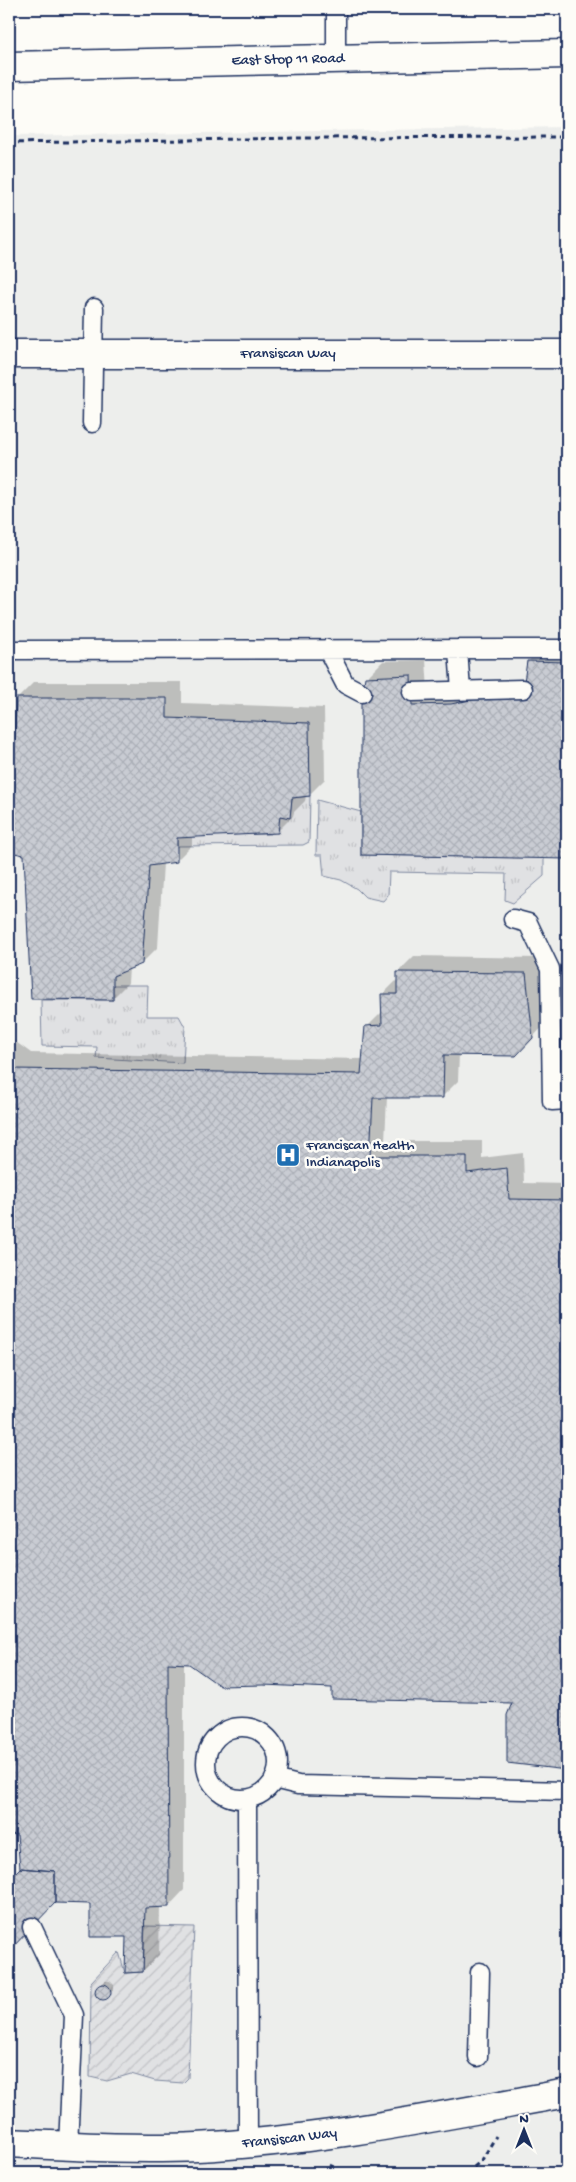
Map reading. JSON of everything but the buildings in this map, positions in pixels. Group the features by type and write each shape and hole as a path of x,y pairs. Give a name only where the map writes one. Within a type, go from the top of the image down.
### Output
{"street":[{"name":"East Stop 11 Road","path":"9,66 567,54"},
{"name":"Fransiscan Way","path":"9,354 567,354"},
{"name":"Fransiscan Way","path":"9,2143 68,2146 197,2147 248,2143 341,2134 567,2093"}],"lane":[{"path":"336,9 336,59"},
{"path":"92,424 94,308"},
{"path":"326,649 345,684 362,693"},
{"path":"9,650 567,649"},
{"path":"458,650 460,690"},
{"path":"412,692 523,689"},
{"path":"513,919 528,924 550,969 552,1102 567,1100"},
{"path":"232,1729 255,1730 265,1736 273,1744 277,1756 278,1768 268,1789 247,1799 224,1794 215,1787 209,1777 206,1765 212,1743 221,1734 232,1729"},
{"path":"274,1779 298,1785 567,1791"},
{"path":"247,1799 248,2143"},
{"path":"32,1926 74,2014 68,2146"},
{"path":"478,2057 480,1972"}],"path":[{"path":"9,143 567,136"},
{"path":"467,2173 482,2160 501,2129"}],"shaded area":[{"name":"Franciscan Health Indianapolis","path":"567,127 567,2173 9,2173 9,136"}],"green space":[{"path":"310,796 309,842 303,845 177,846 177,835 271,834 273,817 290,815 292,798"},
{"path":"317,800 361,812 361,855 544,858 544,876 513,903 505,900 506,874 389,872 388,895 383,901 365,897 357,889 341,880 324,876 322,855 316,855"},
{"path":"113,985 148,985 147,1016 179,1016 185,1027 183,1063 96,1058 97,1047 42,1046 41,1000 113,1000"},
{"path":"145,1926 194,1927 188,2078 183,2083 155,2081 131,2074 107,2081 90,2077 91,1982 119,1952 125,1973 143,1972"}],"place":[{"name":"Franciscan Health Indianapolis","path":"288,1155"}]}
